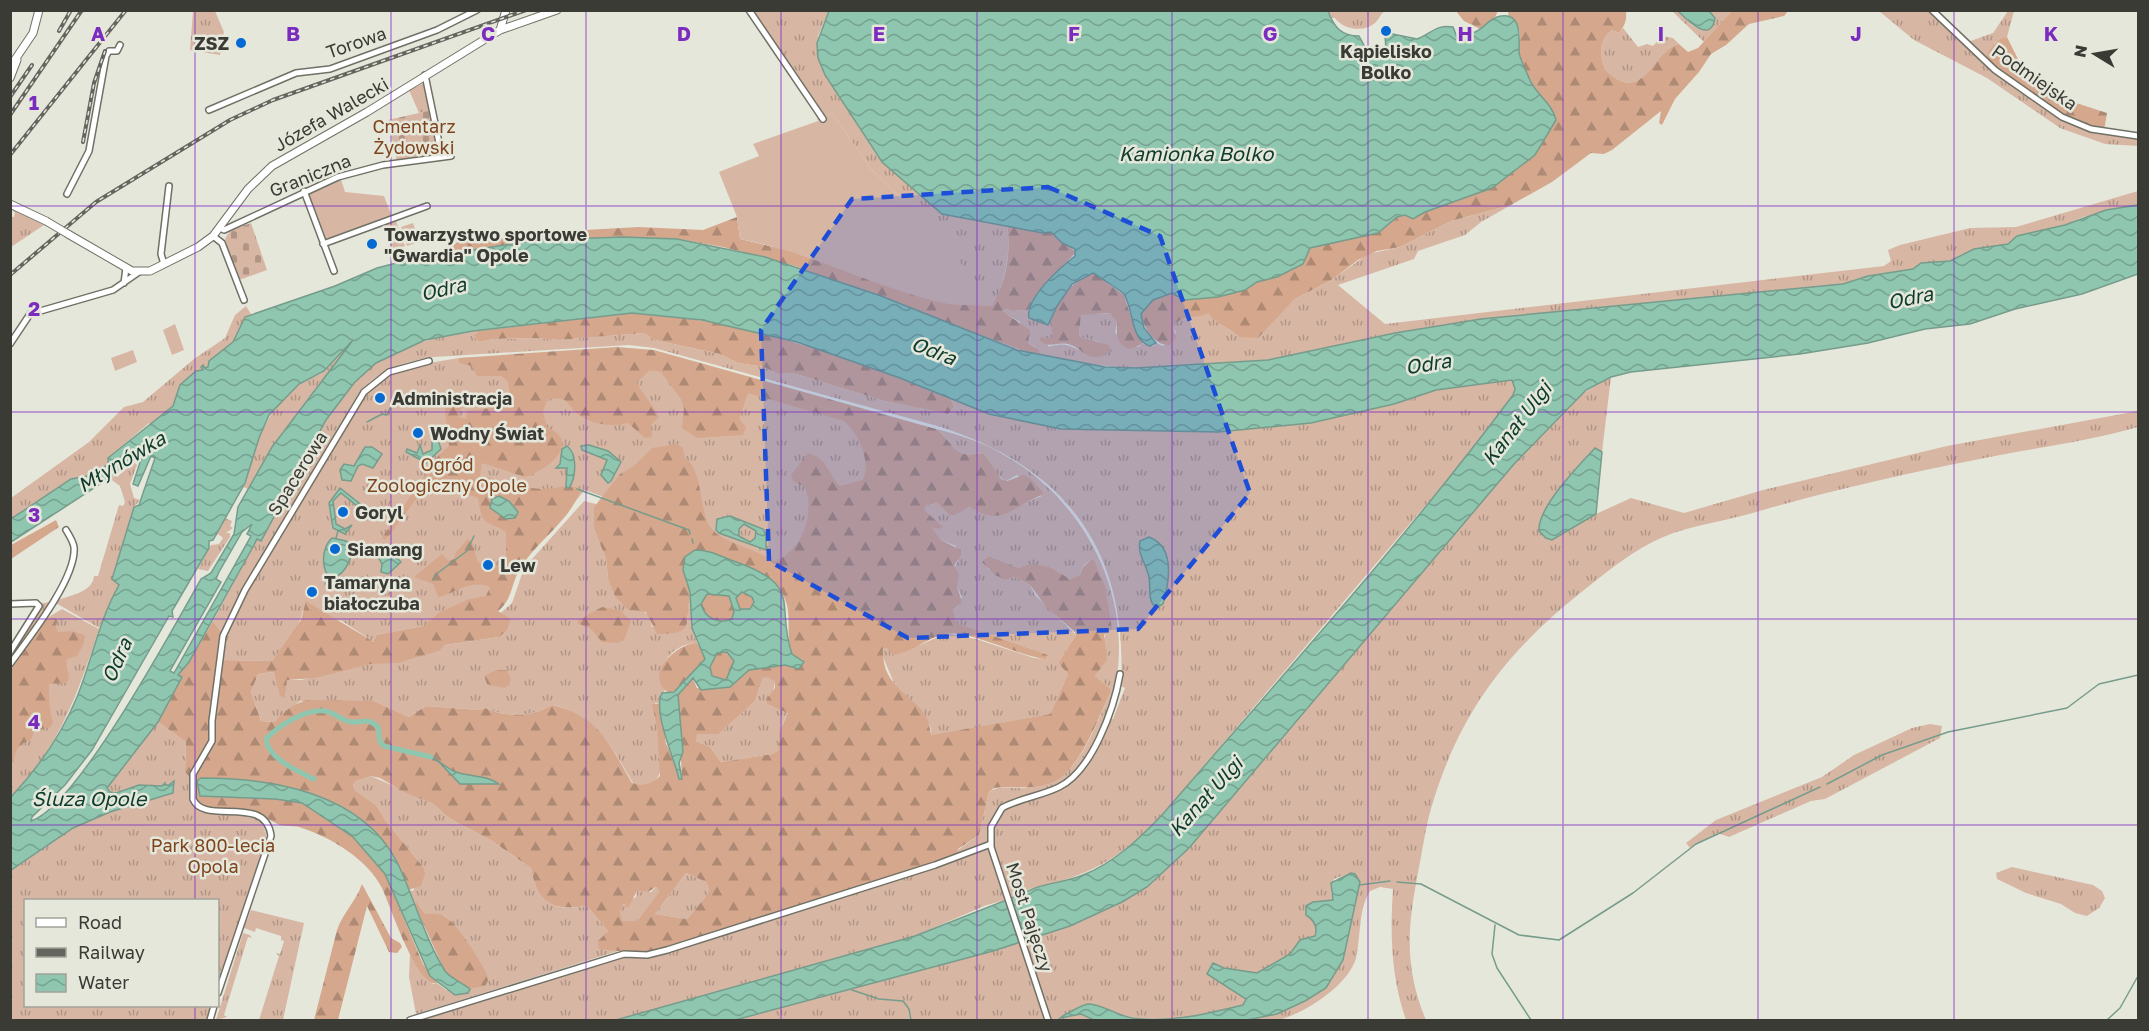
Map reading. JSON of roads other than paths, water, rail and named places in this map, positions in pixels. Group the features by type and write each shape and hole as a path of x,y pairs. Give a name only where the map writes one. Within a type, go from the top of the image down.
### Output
{"main road":[{"path":"10,78 13,62 33,33 39,10"},
{"path":"500,30 506,10"},
{"name":"Józefa Walecki","path":"139,272 164,264 198,247 213,236 248,189 272,166 367,112 500,30 557,10"},
{"path":"10,204 46,221 126,268 139,272"}],"street":[{"name":"Torowa","path":"209,110 296,73 330,69 437,30 477,10"},
{"path":"750,10 823,119"},
{"name":"Podmiejska","path":"1932,10 1995,70 2062,117 2091,129 2139,136"},
{"path":"67,195 89,151 106,56 109,51 117,51 120,45"},
{"path":"425,75 442,157"},
{"name":"Graniczna","path":"220,228 224,230 304,191 364,169 451,156"},
{"path":"164,264 161,254 169,186"},
{"path":"304,191 334,271"},
{"path":"323,244 427,206"},
{"path":"228,215 236,224"},
{"path":"213,236 222,243 244,300"},
{"path":"124,283 126,268"},
{"path":"10,344 30,314 113,290 139,272"},
{"name":"Spacerowa","path":"219,990 271,836 265,821 251,814 203,809 193,799 193,774 212,741 212,721 223,636 285,519 364,392 389,372 429,361"},
{"path":"10,664 53,604 64,581 74,550 66,530"},
{"path":"10,604 36,603 39,609 10,652"},
{"path":"410,1020 624,954 647,955 667,950 991,845 992,823 1002,808 1057,788 1074,778 1083,767 1097,742 1120,674"},
{"name":"Most Pajęczy","path":"991,845 1048,1020"}],"water":[{"name":"Kamionka Bolko","path":"829,11 1328,11 1339,30 1359,36 1366,49 1381,52 1386,49 1385,36 1388,33 1417,39 1447,26 1453,27 1457,37 1475,32 1494,18 1505,16 1511,17 1518,27 1519,52 1522,62 1531,83 1551,108 1556,120 1535,155 1492,188 1425,212 1413,219 1405,215 1397,217 1378,233 1310,248 1303,264 1277,277 1257,282 1245,290 1218,297 1184,300 1172,293 1153,300 1141,314 1144,328 1156,343 1150,346 1139,338 1124,294 1093,273 1072,284 1057,306 1048,325 1029,318 1029,310 1038,292 1075,256 1075,249 1062,243 1051,232 1043,233 942,214 882,162 825,75 818,58 817,43"},
{"path":"1678,11 1709,11 1715,18 1713,26 1704,30 1698,28"},
{"path":"2138,205 2138,274 2082,294 2015,309 1970,324 1925,329 1868,343 1800,354 1631,372 1611,377 1586,390 1514,464 1189,848 1147,887 1122,902 1070,926 993,951 735,1020 616,1020 915,936 1014,897 1018,898 1032,889 1083,875 1116,857 1162,815 1429,503 1513,395 1515,389 1512,380 1436,390 1394,404 1311,423 1218,432 1061,429 989,414 900,378 797,342 702,320 632,313 473,331 425,340 376,363 354,383 326,420 261,541 257,539 189,662 178,675 182,677 158,722 107,788 110,792 116,793 139,785 162,786 174,781 173,793 110,812 73,828 11,870 11,797 48,750 64,725 77,697 106,612 119,585 112,579 134,507 139,505 155,458 151,456 138,486 133,484 143,453 141,452 108,479 11,542 11,519 71,479 93,475 108,464 108,458 173,406 180,385 196,371 203,370 201,367 203,365 205,368 208,367 209,361 233,342 245,317 335,286 377,268 435,253 459,252 539,240 623,237 677,239 765,257 881,296 1017,350 1105,367 1136,368 1268,360 1395,333 1481,319 1843,284 1868,276 1913,269 1921,263 1950,261 1974,249 2008,244 2017,236 2065,225 2106,210","holes":["353,340 272,447 238,507 234,534 211,573 201,579 147,673 98,751 50,809 31,821 32,817 65,785 92,750 169,616 173,617 172,611 209,548 209,541 213,540 245,483 269,415 299,384 324,371","252,524 247,534 251,536 174,673 170,671 221,582 216,579 219,572 242,532"]},
{"path":"438,440 441,449 426,463 406,452 407,449 417,453 420,445 423,454 432,450 432,441"},
{"path":"589,445 608,451 621,462 608,483 601,475 607,460 582,450 581,446"},
{"path":"567,446 573,455 575,466 569,488 566,487 567,468 556,468 560,464 562,449"},
{"path":"365,447 372,447 382,454 373,468 362,464 358,466 351,481 342,480 340,470 344,464 354,466"},
{"path":"1595,448 1602,452 1596,514 1552,540 1546,538 1539,531 1545,511 1560,487"},
{"path":"340,488 364,507 362,510 341,493 333,501 336,524 345,529 352,525 345,534 333,528 329,503"},
{"path":"499,496 509,501 518,512 515,518 506,519 490,508 492,499"},
{"path":"730,516 763,529 766,535 766,550 719,533 716,530 717,519","holes":["744,524 756,531 755,538 750,542 739,536 739,529"]},
{"path":"1149,537 1158,542 1163,549 1168,566 1163,604 1156,608 1151,601 1149,577 1139,546 1140,541"},
{"path":"332,538 352,545 348,564 335,577 327,574 324,560 325,550"},
{"path":"384,546 401,562 388,574 381,572 382,564 378,557"},
{"path":"695,550 707,551 739,563 772,580 780,589 783,599 792,654 804,662 799,669 785,665 749,670 730,687 701,690 693,678 678,695 683,752 679,763 682,779 679,779 665,736 660,701 662,693 674,692 705,659 692,628 690,592 683,570 685,557","holes":["742,592 752,597 754,602 750,609 740,609 736,598","707,594 729,596 734,611 732,619 722,621 713,619 709,617 701,604","727,652 734,661 726,680 712,676 710,667 717,653"]},
{"path":"426,755 435,759 456,772 489,779 499,784 460,784 439,762"},
{"path":"201,778 256,781 284,786 338,805 361,819 381,838 397,862 425,931 445,971 470,989 468,993 455,995 430,976 385,874 353,837 302,803 275,799 200,796 197,781"},
{"path":"1351,873 1355,874 1360,882 1343,960 1326,988 1305,1001 1277,1014 1247,1020 1094,1020 1081,1014 1060,1018 1088,1004 1098,1005 1132,1018 1146,1019 1202,1014 1243,1005 1246,999 1207,974 1213,963 1224,968 1257,973 1290,954 1300,940 1315,936 1316,933 1313,921 1306,915 1306,906 1313,902 1333,900 1331,883"}],"waterway":[{"path":"367,422 382,414 387,415 390,408"},
{"path":"577,489 689,530 690,534"},
{"path":"336,538 338,531"},
{"path":"433,580 435,575 467,551 474,536"},
{"path":"692,539 693,543"},
{"path":"325,584 330,576"},
{"path":"1827,784 1882,755 1948,732 2067,708 2099,684 2138,675"},
{"path":"314,779 278,758 272,753 266,739 285,724 309,712 325,711 348,721 371,722 378,727 380,742 384,746 431,757"},
{"path":"1397,882 1421,884 1519,935 1559,940 1633,893 1696,844 1820,787"},
{"path":"1359,885 1390,881"},
{"path":"1495,925 1492,954 1497,968 1531,1020"},
{"path":"2107,1020 2120,1008 2138,976"},
{"path":"852,990 879,999 903,1001 909,1009 911,1020"}],"railway":[{"path":"59,31 71,10"},
{"path":"10,115 82,10"},
{"path":"10,155 126,10"},
{"path":"10,275 96,202 230,120 273,100 526,10"},
{"path":"83,142 94,83 105,51"},
{"path":"10,97 32,65"}],"place":[{"name":"Kąpielisko Bolko","path":"1386,31"},
{"name":"ZSZ","path":"241,43"},
{"name":"Towarzystwo sportowe \"Gwardia\" Opole","path":"372,244"},
{"name":"Administracja","path":"380,398"},
{"name":"Wodny Świat","path":"418,433"},
{"name":"Goryl","path":"343,512"},
{"name":"Siamang","path":"335,549"},
{"name":"Lew","path":"488,565"},
{"name":"Tamaryna białoczuba","path":"312,592"}],"park label":[{"name":"Cmentarz Żydowski","path":"414,136"},
{"name":"Ogród Zoologiczny Opole","path":"447,474"},
{"name":"Park 800-lecia Opola","path":"213,855"}],"water label":[{"name":"Odra","path":"443,288"},
{"name":"Odra","path":"1910,297"},
{"name":"Odra","path":"934,350"},
{"name":"Odra","path":"1428,363"},
{"name":"Kanał Ulgi","path":"1516,423"},
{"name":"Młynówka","path":"121,461"},
{"name":"Odra","path":"116,660"},
{"name":"Kanał Ulgi","path":"1205,796"},
{"name":"Śluza Opole","path":"89,798"}]}
